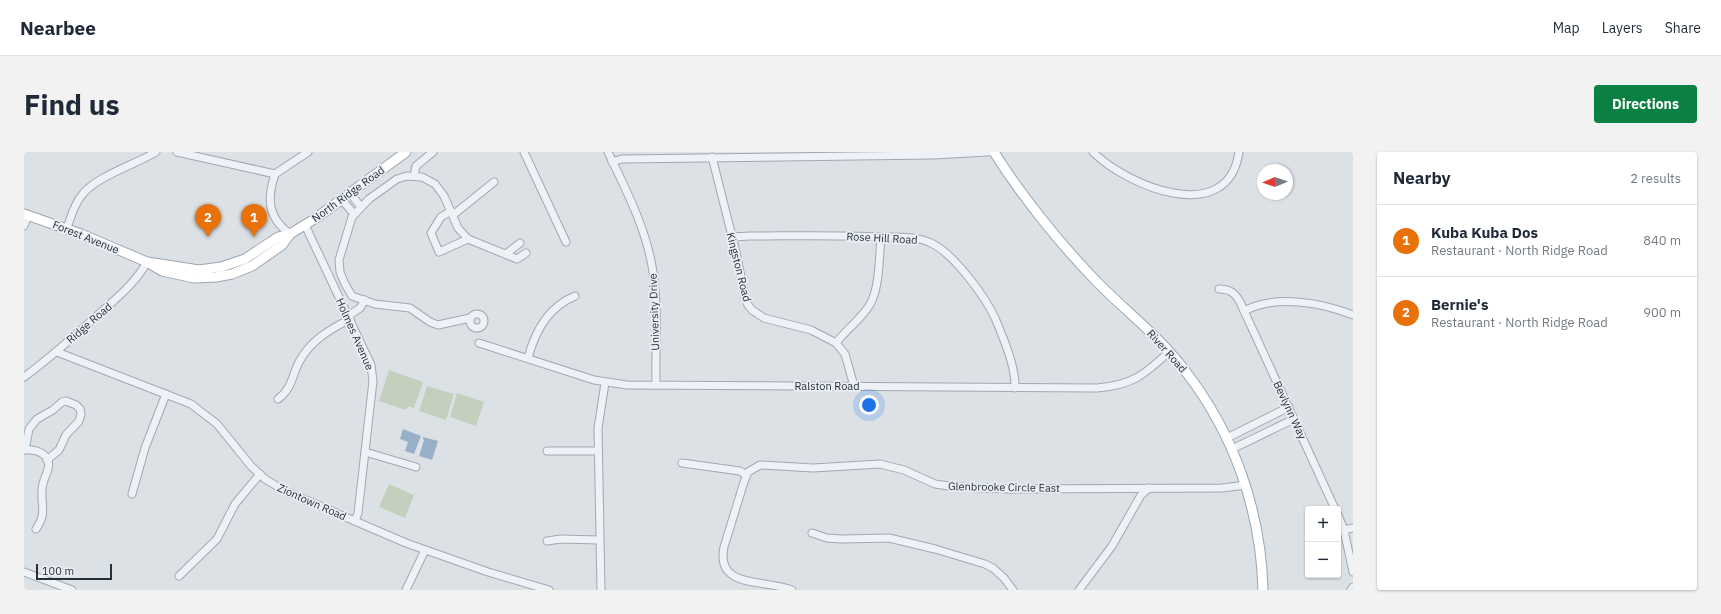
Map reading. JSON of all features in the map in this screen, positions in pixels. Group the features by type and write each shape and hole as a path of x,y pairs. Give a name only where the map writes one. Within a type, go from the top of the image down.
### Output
{"main road":[{"name":"North Ridge Road","path":"147,262 191,270 221,267 245,259 278,237 290,234 305,225 342,200 406,152"},
{"name":"River Road","path":"994,152 1021,191 1082,266 1170,351 1203,395 1227,438 1246,485 1259,543 1263,590"},
{"name":"Forest Avenue","path":"26,214 67,228 147,262"}],"street":[{"path":"67,228 81,196 87,189 106,177 156,152"},
{"path":"177,152 274,174"},
{"path":"290,234 280,226 271,207 269,197 274,174 308,152"},
{"path":"414,176 416,166 433,152"},
{"path":"524,152 566,242"},
{"name":"University Drive","path":"608,152 642,227 653,268 655,297 656,385"},
{"path":"612,162 622,158 934,155 988,152"},
{"path":"1093,152 1105,164 1120,174 1150,188 1163,192 1184,194 1205,193 1218,187 1227,180 1236,163 1239,152"},
{"name":"Kingston Road","path":"712,157 745,297 752,310 769,319 811,330 836,343"},
{"path":"470,318 438,325 430,322 410,308 375,304 352,296 340,272 339,260 354,214 369,199 397,179 407,176 422,177 436,184 444,196 458,228 468,239 517,259 526,253"},
{"path":"468,239 439,252 432,233 440,217 452,213 494,182"},
{"path":"350,193 361,207"},
{"path":"342,200 354,214"},
{"path":"24,226 26,214"},
{"name":"Holmes Avenue","path":"305,225 371,365 373,374 358,513 355,521"},
{"name":"Rose Hill Road","path":"732,237 910,238 926,240 941,248 952,258 977,289 991,310 1006,348 1013,373 1015,388"},
{"path":"854,386 845,354 836,343 859,319 871,303 878,272 881,237"},
{"path":"506,254 520,243"},
{"name":"Ridge Road","path":"24,377 57,352 121,294 139,274 147,262"},
{"name":"Bevlynn Way","path":"1219,289 1229,290 1234,293 1244,311 1335,506"},
{"path":"528,358 535,335 542,323 562,303 575,296"},
{"path":"278,399 288,390 299,363 310,346 325,332 349,317 360,308 365,300"},
{"path":"1244,311 1254,306 1271,303 1307,303 1324,305 1353,315"},
{"name":"Ralston Road","path":"479,343 605,383 627,386 1097,388 1122,384 1143,374 1170,351"},
{"name":"Ziontown Road","path":"57,352 191,404 209,417 229,438 251,466 265,479 284,491 425,550 488,572 549,590"},
{"path":"601,590 598,451 599,414 605,383"},
{"path":"132,494 145,448 166,394"},
{"path":"36,529 44,514 42,488 49,467 47,460 46,456 36,450 25,450 29,429 36,419 53,410 62,402 66,401 76,405 80,409 81,414 79,421 66,435 59,450 47,460"},
{"path":"1227,438 1289,407"},
{"path":"1232,449 1294,419"},
{"path":"547,451 598,451"},
{"path":"365,452 416,468"},
{"path":"682,463 740,471 746,475 724,547 722,558 723,563 728,572 735,577 762,585 792,590"},
{"name":"Glenbrooke Circle East","path":"746,475 760,465 813,468 880,464 904,470 935,484 956,487 1222,488 1246,485"},
{"path":"179,576 214,542 235,504 260,474"},
{"path":"1079,590 1112,546 1141,495 1149,488"},
{"path":"1341,522 1353,572"},
{"path":"1344,530 1353,528"},
{"path":"812,534 827,538 841,539 889,538 921,545 985,564 998,573 1013,590"},
{"path":"547,541 560,539 599,540"},
{"path":"406,590 425,550"},
{"path":"24,572 72,590"},
{"path":"753,590 762,585"},
{"path":"1351,590 1353,586"}],"green space":[{"path":"389,370 423,382 414,408 408,406 406,410 379,401"},
{"path":"427,386 454,394 446,420 419,411"},
{"path":"457,393 484,402 476,426 450,417"},
{"path":"389,484 414,495 405,518 379,507"}],"water":[{"path":"403,429 421,436 414,454 405,451 408,442 400,439"},
{"path":"423,437 438,441 432,460 419,456 424,440"}],"place":[{"name":"Bernie's","path":"208,237"},
{"name":"Kuba Kuba Dos","path":"254,237"}]}
